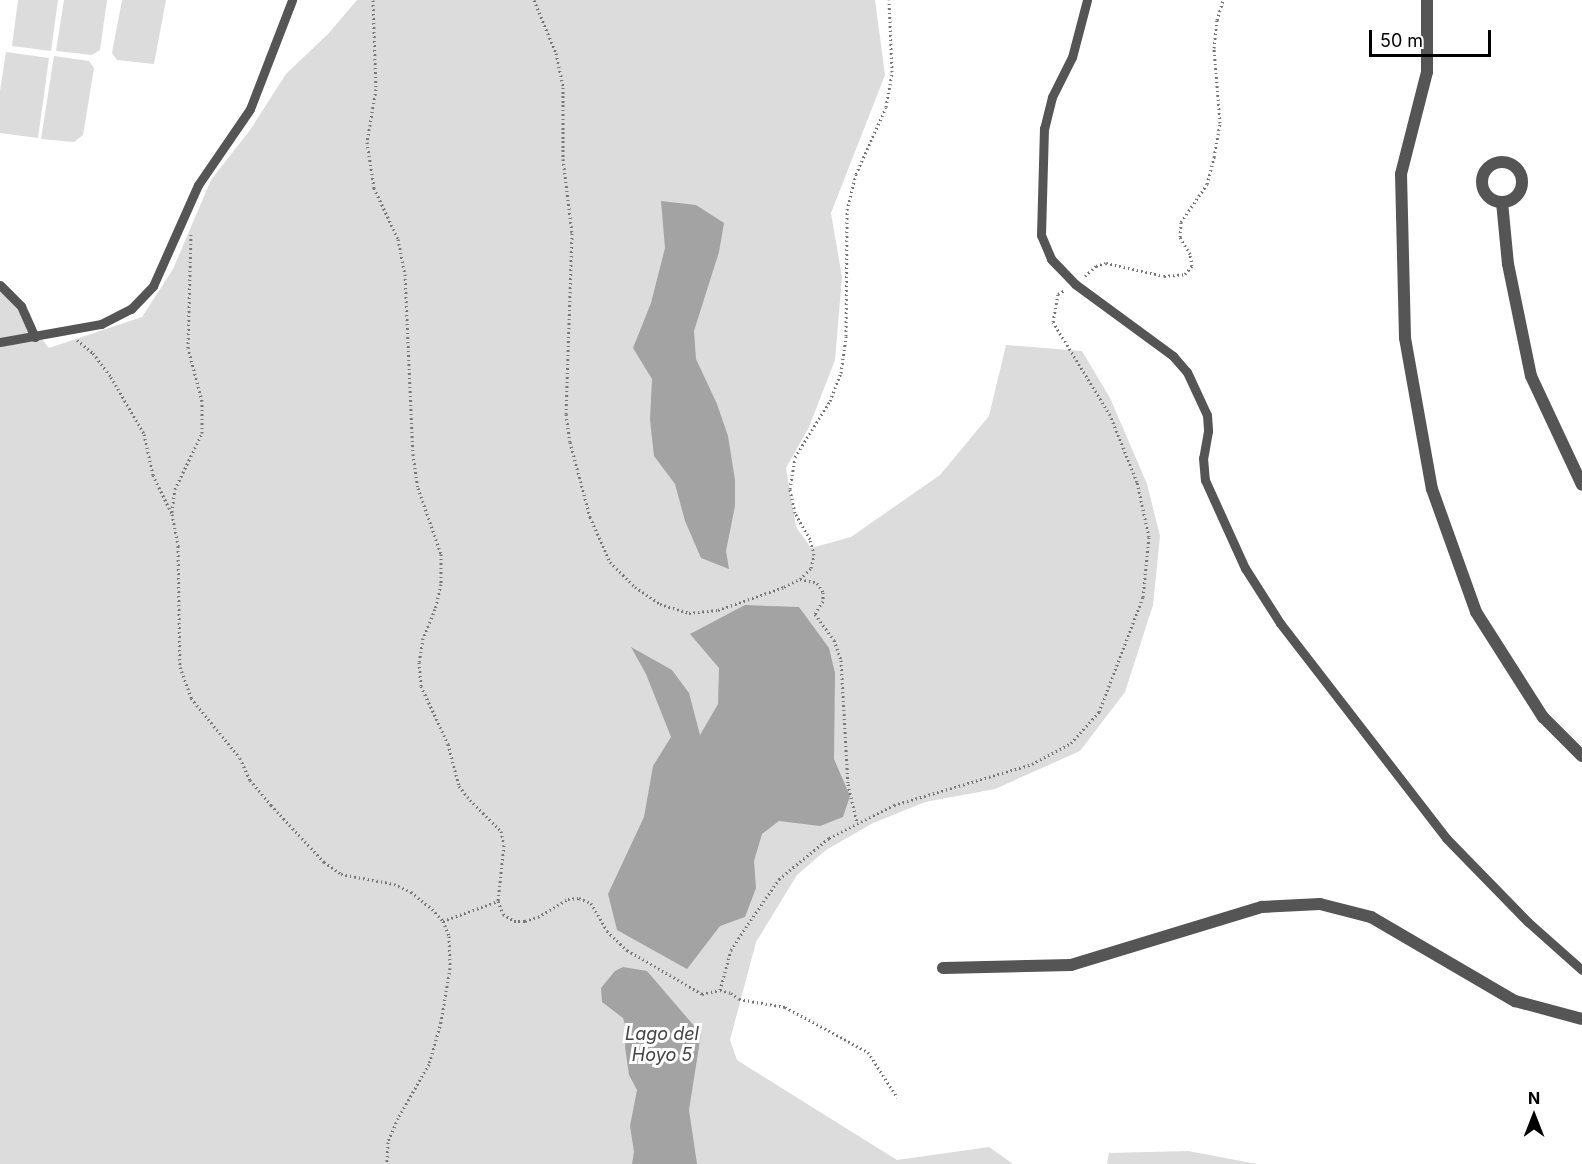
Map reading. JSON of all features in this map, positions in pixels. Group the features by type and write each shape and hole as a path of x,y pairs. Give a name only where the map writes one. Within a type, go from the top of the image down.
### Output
{"street":[{"path":"1427,0 1427,72 1401,174 1405,338 1432,489 1476,612 1543,717 1582,756"},
{"path":"1502,202 1508,264 1531,376 1582,485"},
{"path":"943,968 1071,965 1262,907 1320,904 1371,917 1515,1001 1582,1019"}],"lane":[{"path":"0,342 101,324 131,309 153,286 198,185 250,109 292,0"},
{"path":"1087,0 1072,57 1052,97 1044,128 1040,205 1041,236 1051,259 1075,284 1166,350 1187,372 1207,414 1208,431 1203,458 1205,480 1245,568 1280,623 1446,838 1528,922 1582,970"},
{"path":"0,285 21,306 35,337"}],"path":[{"path":"373,0 376,88 367,141 374,188 398,239 405,274 413,454 418,488 441,554 441,584 435,609 423,638 419,662 421,686 448,744 459,786 501,831 504,845 498,901 503,914 514,921 525,921 538,917 568,899 579,898 591,903 607,931 627,950 702,994 720,990 731,993 739,999 785,1006 868,1052 897,1097"},
{"path":"534,0 556,53 563,87 563,159 572,233 566,414 570,442 590,517 610,562 635,587 660,604 689,613 718,610 783,587 800,579 811,568 814,555 810,540 795,513 790,489 795,457 830,401 841,373 846,336 847,210 856,174 886,107 892,72 889,0"},
{"path":"720,990 731,950 779,879 829,838 894,805 1032,764 1071,743 1099,712 1121,660 1143,597 1149,537 1137,482 1110,415 1053,322 1058,294 1075,284 1096,266 1106,263 1164,276 1185,274 1192,266 1190,254 1180,237 1181,222 1207,184 1214,157 1220,123 1214,48 1217,20 1223,0"},
{"path":"172,514 175,489 202,433 202,401 188,348 191,277 189,207"},
{"path":"66,331 93,353 111,377 144,434 153,475 172,514 178,546 180,668 191,698 240,758 250,780 324,862 341,873 394,884 411,892 443,921 449,936 450,968 441,1022 429,1064 398,1118 388,1142 387,1164"},
{"path":"800,579 818,583 823,592 823,601 815,614 834,640 841,660 848,784 857,824"},
{"path":"443,921 498,901"}],"shaded area":[{"path":"18,0 58,0 51,51 12,46"},
{"path":"64,0 107,0 100,50 92,55 56,51"},
{"path":"122,0 166,0 154,64 117,60 112,53"},
{"path":"357,0 875,0 885,75 831,213 842,277 835,360 809,427 786,468 796,527 811,548 851,537 940,475 989,416 1006,345 1082,351 1110,398 1147,484 1160,536 1153,605 1125,692 1080,751 995,789 925,802 873,823 826,850 797,875 756,942 730,1040 737,1060 897,1160 989,1147 1013,1164 0,1164 0,288 49,348 142,317 173,269 211,180 250,130 286,74 329,33"},
{"path":"6,52 49,58 38,138 0,133 0,91"},
{"path":"54,56 89,61 94,68 83,135 74,142 41,139"},
{"path":"1188,1151 1257,1164 1107,1164 1109,1153"}],"water":[{"path":"661,201 696,205 724,223 719,252 694,331 696,359 717,404 728,436 735,480 735,506 726,551 729,569 701,558 685,521 675,484 654,456 650,420 652,379 633,348 651,303 665,248"},
{"path":"745,605 799,607 829,648 835,673 834,759 850,796 843,817 820,826 779,821 762,834 754,861 756,888 745,917 720,926 687,969 617,930 608,894 644,817 653,766 671,737 646,674 631,647 672,670 689,693 700,735 718,704 719,668 690,634"},
{"name":"Lago del Hoyo 5","path":"623,967 647,971 701,1034 689,1110 697,1164 632,1164 634,1152 630,1126 637,1090 629,1075 625,1047 627,1031 623,1018 602,1002 601,988 615,971"}]}
